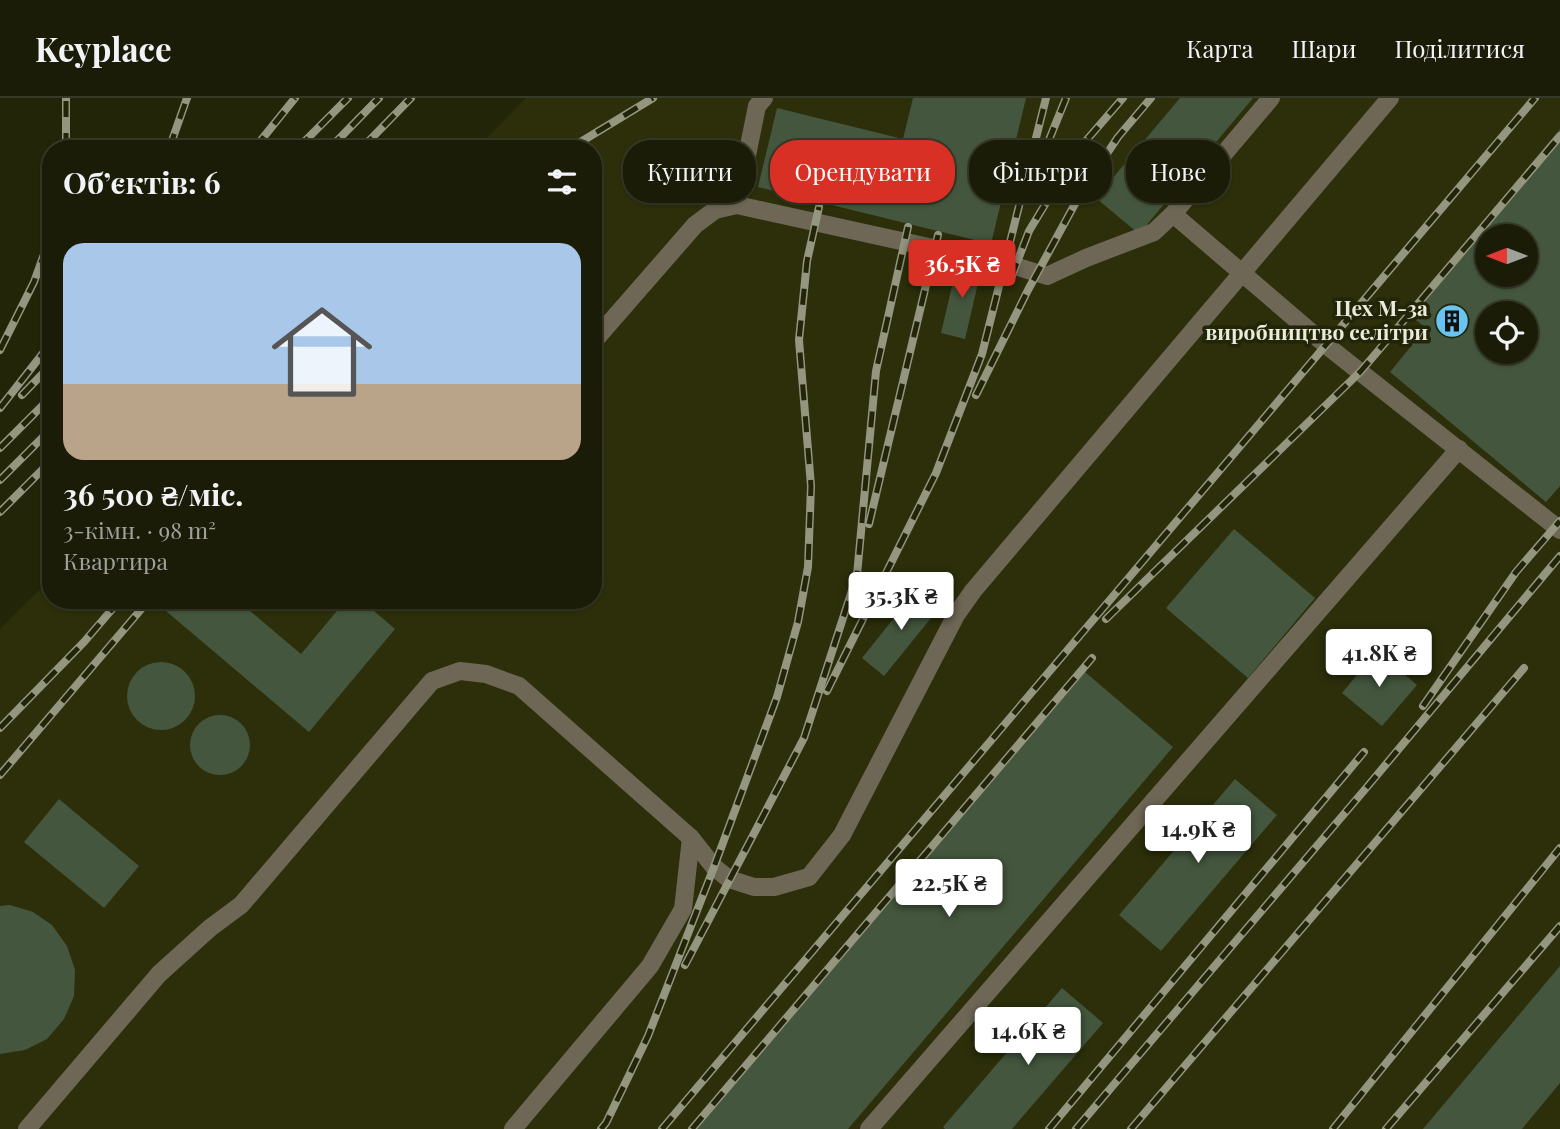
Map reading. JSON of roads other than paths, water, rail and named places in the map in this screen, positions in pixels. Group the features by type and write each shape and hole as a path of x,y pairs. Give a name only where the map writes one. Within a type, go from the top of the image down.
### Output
{"lane":[{"path":"737,205 757,106 764,98"},
{"path":"602,332 695,225 715,210 737,205 1006,264 1047,276 1154,232 1173,214 1271,98"},
{"path":"27,1129 159,974 210,928 241,905 432,681 460,671 486,674 519,685 691,838 713,867 729,879 754,887 774,887 809,877 842,835 956,615 973,591 1390,98"},
{"path":"1173,214 1326,345 1560,530"},
{"path":"869,1129 1459,449"},
{"path":"513,1129 650,966 683,909 691,838"}],"railway":[{"path":"66,98 66,140"},
{"path":"172,140 187,98"},
{"path":"261,140 295,98"},
{"path":"306,140 348,98"},
{"path":"338,140 379,98"},
{"path":"370,140 411,98"},
{"path":"584,140 653,98"},
{"path":"827,691 936,473 982,354 1046,98"},
{"path":"1049,140 1066,98"},
{"path":"1011,278 1029,231 1078,150 1123,98"},
{"path":"976,395 1028,290 1082,191 1118,137 1151,98"},
{"path":"662,1129 1535,98"},
{"path":"1106,619 1361,371 1560,136"},
{"path":"601,1129 648,1036 714,867 777,697 798,622 808,567 811,486 799,340 807,261 819,207"},
{"path":"685,965 804,738 857,575 876,371 908,227"},
{"path":"869,524 938,235"},
{"path":"0,350 42,260"},
{"path":"0,408 42,354"},
{"path":"22,395 42,374"},
{"path":"0,448 42,406"},
{"path":"0,480 42,438"},
{"path":"0,512 42,470"},
{"path":"1423,706 1516,572 1560,521"},
{"path":"1076,1129 1560,556"},
{"path":"0,728 112,609"},
{"path":"0,775 141,609"},
{"path":"692,1129 1092,658"},
{"path":"1131,1129 1524,668"},
{"path":"1049,1129 1364,752"},
{"path":"1333,1129 1560,848"},
{"path":"1386,1129 1560,926"}],"place":[{"name":"Цех М-3а виробництво селітри","path":"1452,321"}]}
